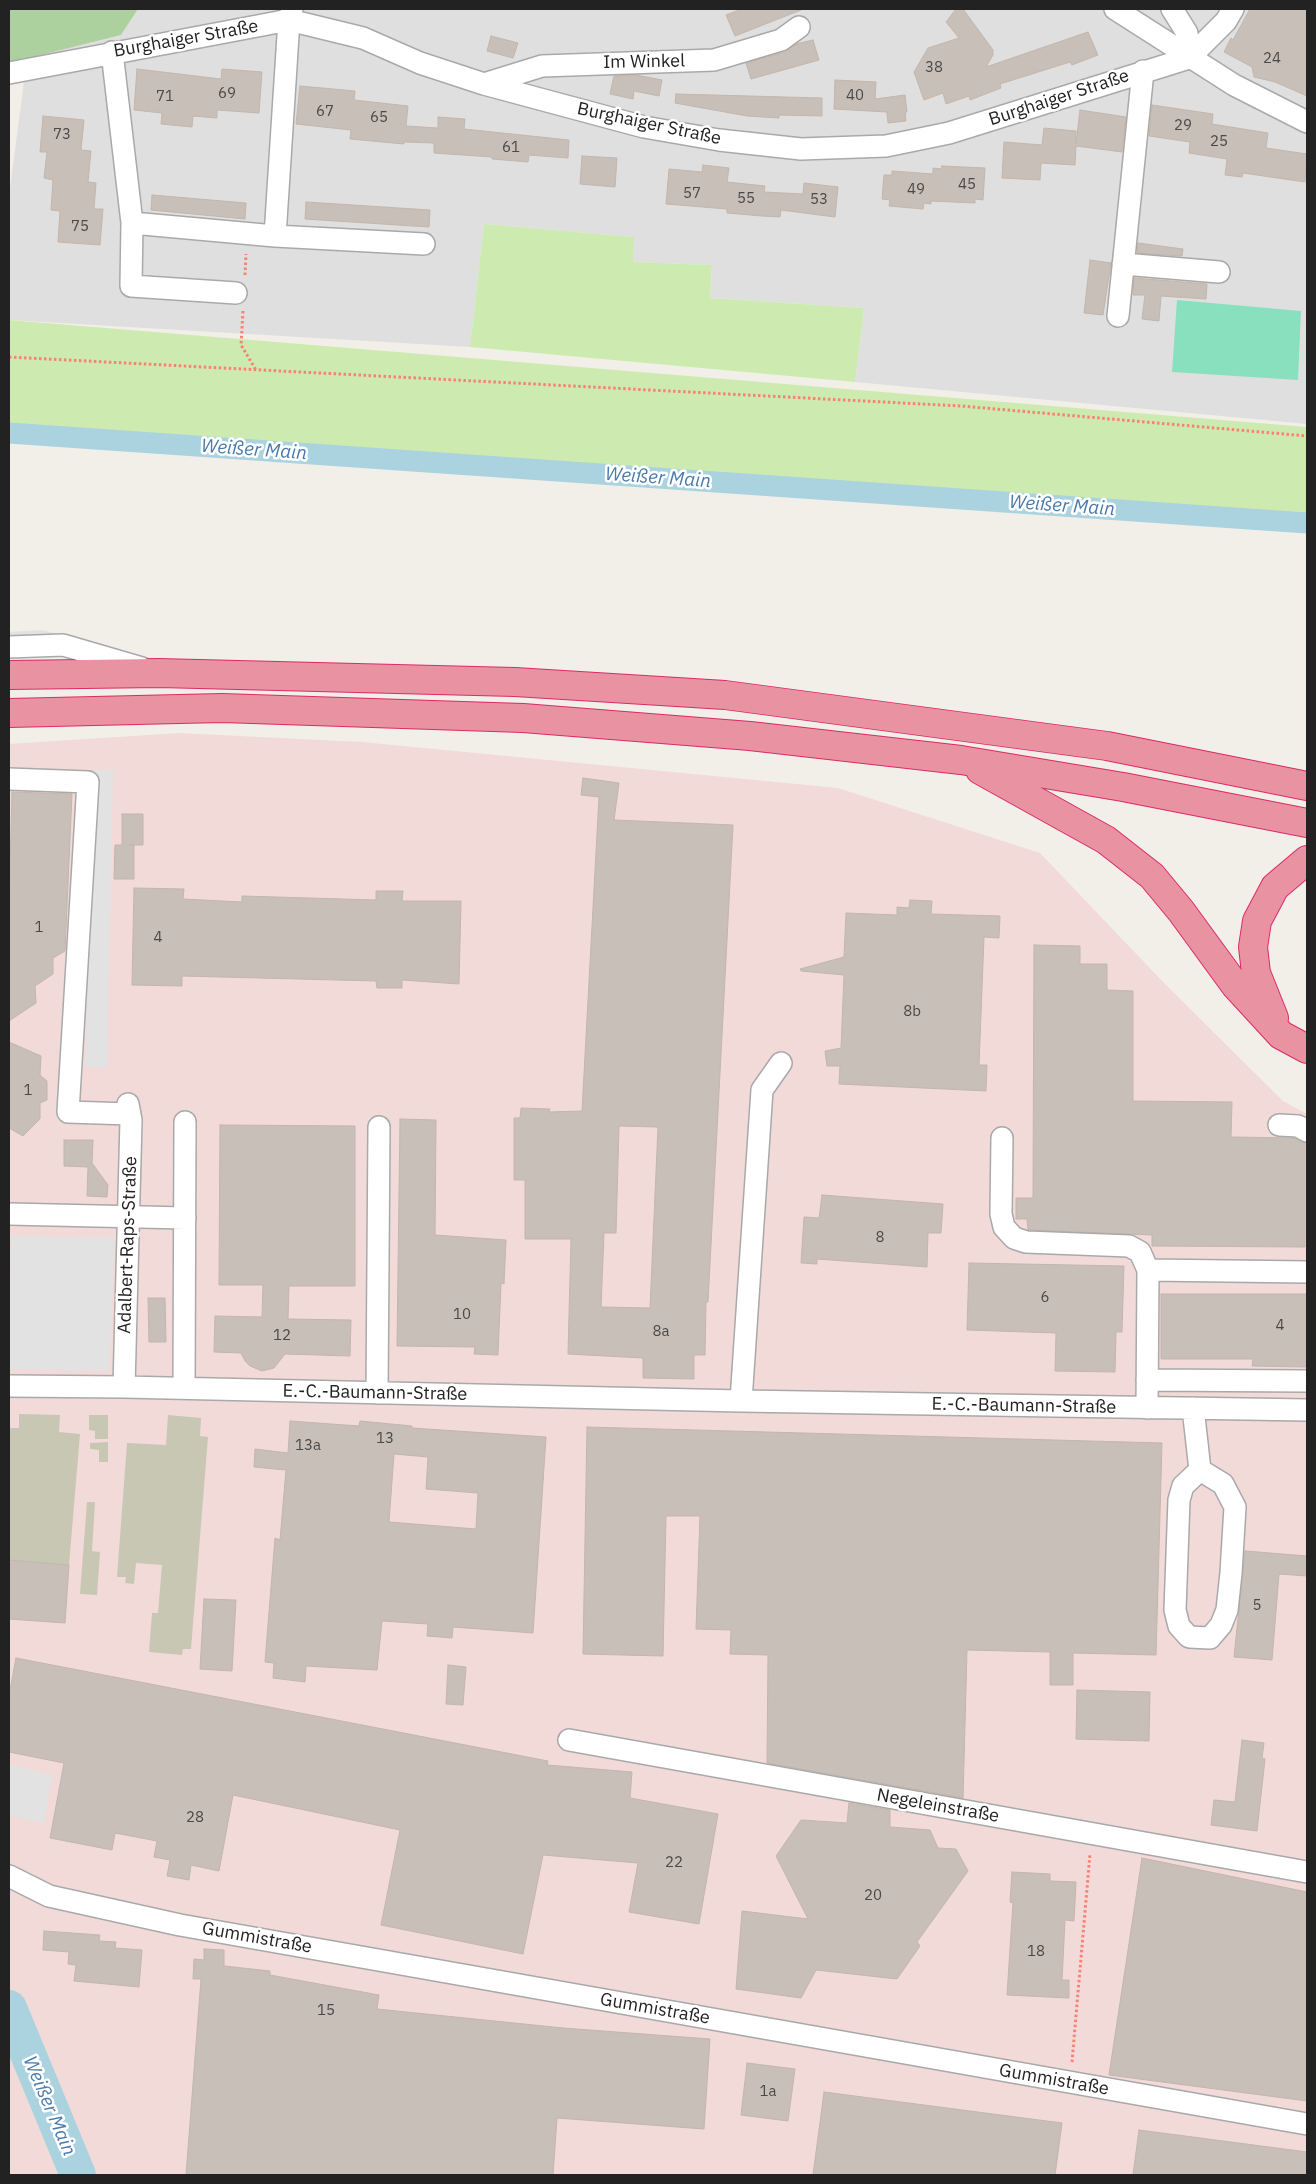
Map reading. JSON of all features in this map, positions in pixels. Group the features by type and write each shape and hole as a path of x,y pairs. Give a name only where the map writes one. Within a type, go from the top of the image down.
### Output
{"highway":[{"path":"9,675 159,673 515,682 725,695 1107,746 1307,786"},
{"path":"9,713 222,708 523,718 750,736 961,760 1307,823"},
{"path":"961,760 1106,840 1152,876 1181,911 1235,985 1281,1035 1307,1049"},
{"path":"1281,1035 1256,973 1253,947 1257,921 1275,887 1307,860"}],"street":[{"path":"1115,9 1234,85 1307,122"},
{"path":"1172,9 1187,33 1189,58"},
{"path":"1189,58 1226,21 1233,9"},
{"path":"275,236 290,14"},
{"name":"Burghaiger Straße","path":"9,73 290,14 363,38 420,62 484,84 644,127 719,140 801,149 886,146 949,133 1189,58"},
{"name":"Im Winkel","path":"484,84 542,66 714,60 781,40 799,27"},
{"path":"112,52 132,223 131,286 236,293"},
{"path":"1118,316 1144,71"},
{"path":"132,223 275,236 424,244"},
{"path":"1123,264 1219,272"},
{"path":"9,647 63,644 159,673"},
{"name":"Adalbert-Raps-Straße","path":"9,779 88,782 68,1112 129,1109 124,1387"},
{"path":"742,1401 762,1090 781,1063"},
{"path":"184,1388 185,1122"},
{"path":"1279,1125 1298,1126 1307,1131"},
{"path":"377,1392 380,1127"},
{"path":"1002,1138 1001,1214 1004,1228 1014,1238 1026,1242 1129,1246 1140,1252 1148,1270 1147,1408"},
{"path":"9,1214 185,1218"},
{"path":"1148,1270 1307,1272"},
{"path":"1147,1380 1307,1381"},
{"name":"E.-C.-Baumann-Straße","path":"9,1386 1307,1410"},
{"path":"1193,1408 1200,1470"},
{"path":"1200,1470 1223,1484 1235,1507 1231,1573 1226,1610 1221,1625 1210,1638 1189,1637 1179,1626 1175,1610 1179,1500 1183,1486 1200,1470"},
{"name":"Negeleinstraße","path":"569,1740 1307,1872"},
{"name":"Gummistraße","path":"9,1876 49,1896 180,1925 1307,2124"}],"path":[{"path":"9,357 961,406 1307,436"},
{"path":"1071,2083 1092,1834"}],"shaded area":[{"path":"138,9 1307,9 1307,424 855,382 864,308 710,298 712,265 633,262 633,237 484,224 470,347 9,320 9,196 27,58 121,35"},
{"path":"42,630 83,640 9,643 9,632"},
{"path":"179,733 362,742 838,788 1040,853 1166,985 1283,1101 1307,1114 1307,2175 9,2175 9,744"},
{"path":"113,769 107,1068 85,1066 95,770"},
{"path":"11,1236 115,1238 109,1371 9,1369"},
{"path":"19,1414 60,1415 59,1432 80,1434 69,1565 9,1560 9,1428 19,1428"},
{"path":"89,1415 108,1415 108,1439 95,1439 95,1431 89,1430"},
{"path":"168,1415 201,1418 200,1436 208,1437 191,1649 183,1649 182,1655 149,1652 152,1613 158,1613 162,1565 136,1563 134,1584 125,1583 126,1577 117,1577 127,1443 166,1445"},
{"path":"108,1442 108,1462 99,1462 99,1450 90,1449 90,1443"},
{"path":"87,1502 95,1502 92,1551 100,1552 97,1595 80,1594"},
{"path":"9,1764 52,1775 44,1823 9,1815"}],"green space":[{"path":"9,9 138,9 121,35 9,63"},
{"path":"484,224 634,237 633,262 712,265 710,298 864,308 855,382 470,347"},
{"path":"1177,300 1301,311 1298,380 1172,372"},
{"path":"9,320 1307,427 1307,518 9,432"}],"building":[{"path":"742,9 801,10 735,36 726,15"},
{"path":"956,9 963,9 993,50 993,55 986,67 1088,32 1098,55 1072,65 1070,62 1000,84 1001,88 970,100 969,96 946,104 943,93 924,100 914,72 928,48 959,38 946,22"},
{"path":"1250,9 1307,9 1307,96 1275,82 1254,77 1252,67 1224,52"},
{"path":"491,36 518,43 513,58 487,51"},
{"path":"813,40 819,60 751,79 746,63 785,52 796,44"},
{"path":"137,69 221,79 222,69 262,72 259,113 217,110 217,118 193,116 192,127 161,124 162,113 134,110"},
{"path":"636,75 662,80 659,96 634,91 633,99 610,94 614,76"},
{"path":"835,80 876,82 875,99 905,95 906,121 888,123 887,112 834,109"},
{"path":"300,86 355,91 354,100 408,106 406,126 438,128 438,117 465,119 464,129 569,140 568,158 529,155 528,162 492,159 492,157 434,153 434,143 404,142 404,144 350,139 351,130 296,124"},
{"path":"676,94 822,98 822,116 779,115 779,118 747,116 675,103"},
{"path":"1152,105 1213,114 1212,124 1268,133 1266,148 1307,154 1305,182 1243,173 1242,177 1225,175 1227,159 1189,153 1190,142 1149,136"},
{"path":"1080,110 1126,117 1122,152 1076,146 1075,165 1041,163 1040,180 1002,178 1004,142 1042,145 1044,128 1076,131 1076,144"},
{"path":"43,116 84,120 81,150 91,151 88,182 96,183 94,209 103,209 100,245 58,242 60,211 51,210 53,180 44,178 47,152 40,152"},
{"path":"582,156 617,158 615,187 580,184"},
{"path":"703,165 729,168 727,182 765,186 764,192 803,194 804,183 838,187 835,217 781,210 780,217 762,216 727,213 727,209 666,204 669,169 702,172"},
{"path":"942,166 985,168 983,200 975,199 975,203 931,201 931,204 924,203 923,209 889,206 890,200 882,199 884,175 892,175 892,171 933,174 933,168 941,169"},
{"path":"152,195 246,203 245,219 151,210"},
{"path":"306,202 430,210 429,227 305,219"},
{"path":"1138,243 1183,249 1182,256 1137,253"},
{"path":"1090,260 1111,263 1103,315 1084,313"},
{"path":"1134,278 1207,284 1206,299 1161,296 1159,321 1142,319 1145,295 1133,295"},
{"path":"583,778 619,783 614,820 733,825 708,1302 706,1302 705,1355 694,1355 694,1379 643,1378 643,1358 568,1354 571,1239 525,1239 525,1180 514,1180 514,1118 520,1118 521,1108 550,1109 549,1112 582,1111 599,797 581,795","holes":["619,1126 658,1127 650,1308 601,1307 604,1233 616,1233"]},
{"path":"12,792 72,794 65,951 53,958 53,974 35,986 36,1003 9,1021 9,906"},
{"path":"122,814 143,814 143,845 134,845 134,879 114,879 115,845 122,845"},
{"path":"134,888 184,889 183,899 242,902 242,896 376,900 376,891 403,891 402,901 461,901 459,984 402,980 402,988 377,988 376,981 182,976 182,986 132,985"},
{"path":"910,900 932,901 931,914 1000,916 999,938 984,937 979,1065 987,1065 986,1091 839,1084 840,1066 827,1066 825,1051 841,1048 844,975 801,971 800,969 844,957 846,913 897,915 897,907 909,908"},
{"path":"1034,945 1080,946 1080,964 1107,964 1107,990 1133,991 1133,1101 1232,1102 1231,1137 1294,1138 1305,1143 1305,1247 1152,1246 1152,1235 1028,1230 1027,1219 1016,1219 1016,1198 1033,1198"},
{"path":"9,1042 41,1056 40,1075 47,1081 47,1100 40,1103 40,1119 23,1136 9,1128"},
{"path":"400,1119 436,1120 435,1235 506,1240 504,1284 501,1283 498,1355 474,1354 475,1347 397,1346"},
{"path":"220,1125 355,1126 355,1286 289,1286 288,1319 351,1320 350,1356 285,1354 274,1368 262,1371 250,1366 241,1353 214,1352 215,1316 262,1317 263,1285 219,1285"},
{"path":"64,1140 93,1140 92,1163 108,1185 107,1197 87,1196 88,1167 64,1166"},
{"path":"822,1195 943,1204 941,1233 928,1233 927,1267 817,1259 817,1264 801,1263 804,1217 819,1218"},
{"path":"969,1263 1124,1266 1122,1332 1116,1332 1115,1372 1055,1371 1056,1333 967,1330"},
{"path":"1161,1294 1307,1294 1307,1367 1252,1366 1253,1359 1161,1359"},
{"path":"148,1298 165,1298 166,1342 149,1342"},
{"path":"290,1421 359,1426 360,1421 412,1426 412,1428 546,1437 533,1633 453,1627 452,1638 427,1636 428,1624 382,1621 377,1670 306,1666 305,1682 273,1678 274,1663 265,1662 275,1538 280,1540 286,1470 254,1467 255,1449 288,1453","holes":["394,1454 428,1457 426,1489 478,1493 476,1529 389,1522"]},
{"path":"587,1427 1162,1443 1156,1655 1073,1653 1073,1685 1050,1685 1050,1652 967,1650 963,1798 767,1763 768,1655 730,1654 731,1630 696,1629 700,1516 666,1516 663,1656 583,1654"},
{"path":"1245,1551 1307,1556 1307,1576 1279,1574 1272,1660 1234,1657"},
{"path":"9,1560 69,1565 65,1623 9,1619"},
{"path":"204,1599 236,1600 232,1671 200,1669"},
{"path":"16,1658 548,1761 547,1765 632,1772 630,1798 718,1814 699,1924 629,1912 638,1863 543,1855 523,1954 381,1925 400,1830 233,1795 219,1871 191,1865 189,1880 167,1876 170,1860 154,1857 157,1841 115,1833 112,1850 50,1838 64,1763 9,1752 9,1696"},
{"path":"448,1665 466,1667 463,1705 446,1704"},
{"path":"1077,1690 1150,1692 1149,1741 1076,1739"},
{"path":"1242,1740 1264,1743 1262,1758 1265,1759 1257,1831 1211,1825 1214,1800 1235,1802"},
{"path":"849,1803 890,1810 890,1827 930,1830 938,1848 956,1849 968,1871 917,1942 920,1946 897,1979 816,1970 801,1998 736,1989 742,1911 808,1919 776,1856 801,1820 847,1823"},
{"path":"1142,1858 1307,1892 1307,2101 1109,2075"},
{"path":"1012,1872 1050,1874 1050,1881 1076,1882 1074,1921 1065,1920 1062,1980 1069,1980 1069,1998 1007,1995 1013,1903 1010,1902"},
{"path":"44,1931 100,1935 99,1941 116,1942 115,1948 142,1950 139,1987 74,1981 76,1965 68,1964 69,1952 43,1950"},
{"path":"204,1949 224,1950 224,1966 270,1971 270,1975 379,1995 377,2009 563,2028 710,2039 704,2129 557,2118 553,2175 186,2175 201,1979 193,1979 194,1959 204,1960"},
{"path":"747,2063 795,2069 788,2121 741,2115"},
{"path":"824,2092 1062,2123 1055,2175 813,2175"},
{"path":"1139,2130 1307,2152 1307,2175 1133,2175"}],"waterway":[{"name":"Weißer Main","path":"9,433 1307,523"},
{"name":"Weißer Main","path":"9,2008 78,2175"}]}
